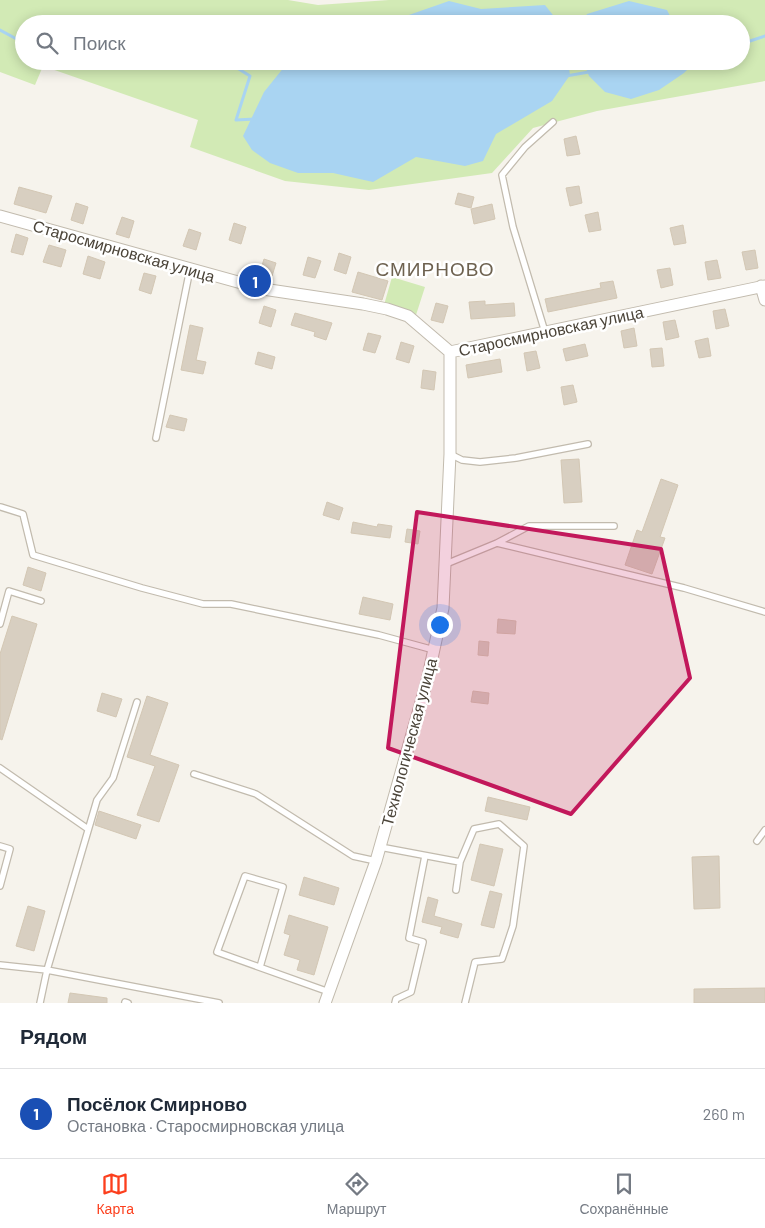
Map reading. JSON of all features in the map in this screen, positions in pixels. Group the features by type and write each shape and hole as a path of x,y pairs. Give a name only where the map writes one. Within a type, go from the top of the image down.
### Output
{"street":[{"name":"Старосмирновская улица","path":"0,216 263,289 387,309 408,316 450,352 763,286"},
{"path":"763,286 765,300"},
{"name":"Технологическая улица","path":"325,1003 376,861 427,681 443,608 450,454 450,352"}],"lane":[{"path":"545,332 512,227 502,175 525,147 553,122"},
{"path":"156,438 190,269"},
{"path":"450,454 462,460 480,462 516,458 588,444"},
{"path":"1,507 23,514 33,555 142,588 203,604 231,604 379,634 434,650"},
{"path":"444,565 497,543 529,526 614,526"},
{"path":"497,543 684,588 765,612"},
{"path":"0,624 9,591 41,601"},
{"path":"40,1003 47,970 97,800 113,778 137,702"},
{"path":"0,768 88,829"},
{"path":"194,774 256,794 353,856 376,861"},
{"path":"456,890 460,862 474,829 500,824 524,846 513,926 502,959 475,962 464,1003"},
{"path":"757,841 765,830"},
{"path":"0,846 10,849 0,886"},
{"path":"380,847 460,862"},
{"path":"395,1003 396,999 411,992 423,942 409,938 425,856"},
{"path":"260,967 283,887 245,876 217,952 329,992"},
{"path":"0,965 47,970 220,1003"}],"highlighted area":[{"path":"417,512 661,549 690,678 571,814 388,748"}],"green space":[{"path":"0,0 288,0 318,5 389,0 765,0 765,81 597,111 533,128 492,173 369,190 285,181 190,147 198,120 54,70 750,70 750,15 15,15 15,70 41,70 35,85 0,72"},
{"path":"392,277 425,287 416,315 384,305"}],"water":[{"path":"449,1 481,9 545,5 553,15 409,15"},
{"path":"629,1 667,10 670,15 586,15"},
{"path":"282,70 569,70 570,75 552,101 496,134 483,161 465,166 416,157 373,182 333,173 298,173 270,163 252,150 243,136 264,92"},
{"path":"587,70 687,70 659,90 631,99 605,92 589,76"}],"building":[{"path":"576,136 580,154 567,156 564,139"},
{"path":"579,186 582,203 570,206 566,188"},
{"path":"19,187 52,196 46,213 14,204"},
{"path":"458,193 474,197 471,208 455,204"},
{"path":"76,203 88,207 83,224 71,220"},
{"path":"492,204 495,219 474,224 471,209"},
{"path":"598,212 601,230 589,232 585,215"},
{"path":"122,217 134,221 129,238 116,234"},
{"path":"234,223 246,227 241,244 229,240"},
{"path":"683,225 686,243 674,245 670,228"},
{"path":"189,229 201,233 196,250 183,246"},
{"path":"16,234 28,238 23,255 11,252"},
{"path":"49,245 66,250 61,267 43,262"},
{"path":"755,250 758,268 746,270 742,252"},
{"path":"339,253 351,257 346,274 334,270"},
{"path":"88,256 105,262 100,279 83,274"},
{"path":"308,257 321,261 315,278 303,275"},
{"path":"264,259 276,263 272,276 260,272"},
{"path":"717,260 721,278 708,280 705,262"},
{"path":"670,268 673,285 661,288 657,270"},
{"path":"358,272 388,281 382,300 352,292"},
{"path":"144,273 156,276 151,294 139,290"},
{"path":"613,281 617,298 548,312 545,299 601,288 600,283"},
{"path":"485,301 485,305 514,303 515,316 471,319 469,302"},
{"path":"436,303 448,306 443,323 431,320"},
{"path":"264,306 276,310 271,327 259,323"},
{"path":"725,309 729,326 716,329 713,311"},
{"path":"295,313 332,323 326,340 314,336 315,332 291,325"},
{"path":"675,320 679,337 666,340 663,322"},
{"path":"190,325 203,328 196,360 206,362 203,374 181,370"},
{"path":"634,328 637,346 624,348 621,331"},
{"path":"368,333 381,336 375,353 363,350"},
{"path":"708,338 711,356 699,358 695,341"},
{"path":"401,342 414,346 409,363 396,359"},
{"path":"585,344 588,356 566,361 563,349"},
{"path":"662,348 664,366 652,367 650,349"},
{"path":"536,351 540,368 527,371 524,353"},
{"path":"258,352 275,357 272,369 255,364"},
{"path":"500,359 502,372 468,378 466,365"},
{"path":"423,370 436,372 434,390 421,388"},
{"path":"573,385 577,402 564,405 561,387"},
{"path":"170,415 187,419 184,431 166,427"},
{"path":"579,459 582,502 564,503 561,460"},
{"path":"661,479 678,485 660,537 665,538 652,574 625,565 637,530 642,532"},
{"path":"327,502 343,508 339,520 323,515"},
{"path":"353,522 377,527 378,524 392,526 390,538 351,533"},
{"path":"407,529 420,531 418,544 405,542"},
{"path":"28,567 46,573 41,591 23,585"},
{"path":"363,597 393,604 390,620 359,614"},
{"path":"12,616 37,624 2,740 0,739 0,654"},
{"path":"498,619 516,621 515,634 497,633"},
{"path":"479,641 489,642 488,656 478,655"},
{"path":"473,691 489,693 488,704 471,702"},
{"path":"102,693 122,699 116,717 97,711"},
{"path":"147,696 168,703 150,755 179,765 159,822 137,815 155,766 127,757"},
{"path":"488,797 530,807 527,820 485,811"},
{"path":"99,811 141,825 136,839 95,825"},
{"path":"480,844 503,849 494,886 471,880"},
{"path":"719,856 720,908 694,909 692,857"},
{"path":"304,877 339,888 334,905 299,895"},
{"path":"490,891 502,894 494,928 481,925"},
{"path":"428,897 438,900 434,916 462,924 458,938 440,933 442,927 422,922"},
{"path":"28,906 45,911 34,951 16,946"},
{"path":"289,915 328,927 314,975 297,970 300,960 284,955 290,935 284,933"},
{"path":"765,988 765,1003 694,1003 694,989"},
{"path":"70,993 107,998 107,1003 68,1003"}],"waterway":[{"path":"0,30 15,38"},
{"path":"750,41 765,36"},
{"path":"240,70 250,76 236,120 255,119"},
{"path":"566,76 589,72"}],"place":[{"name":"Посёлок Смирново","path":"255,281"}],"district":[{"name":"СМИРНОВО","path":"435,269"}]}
